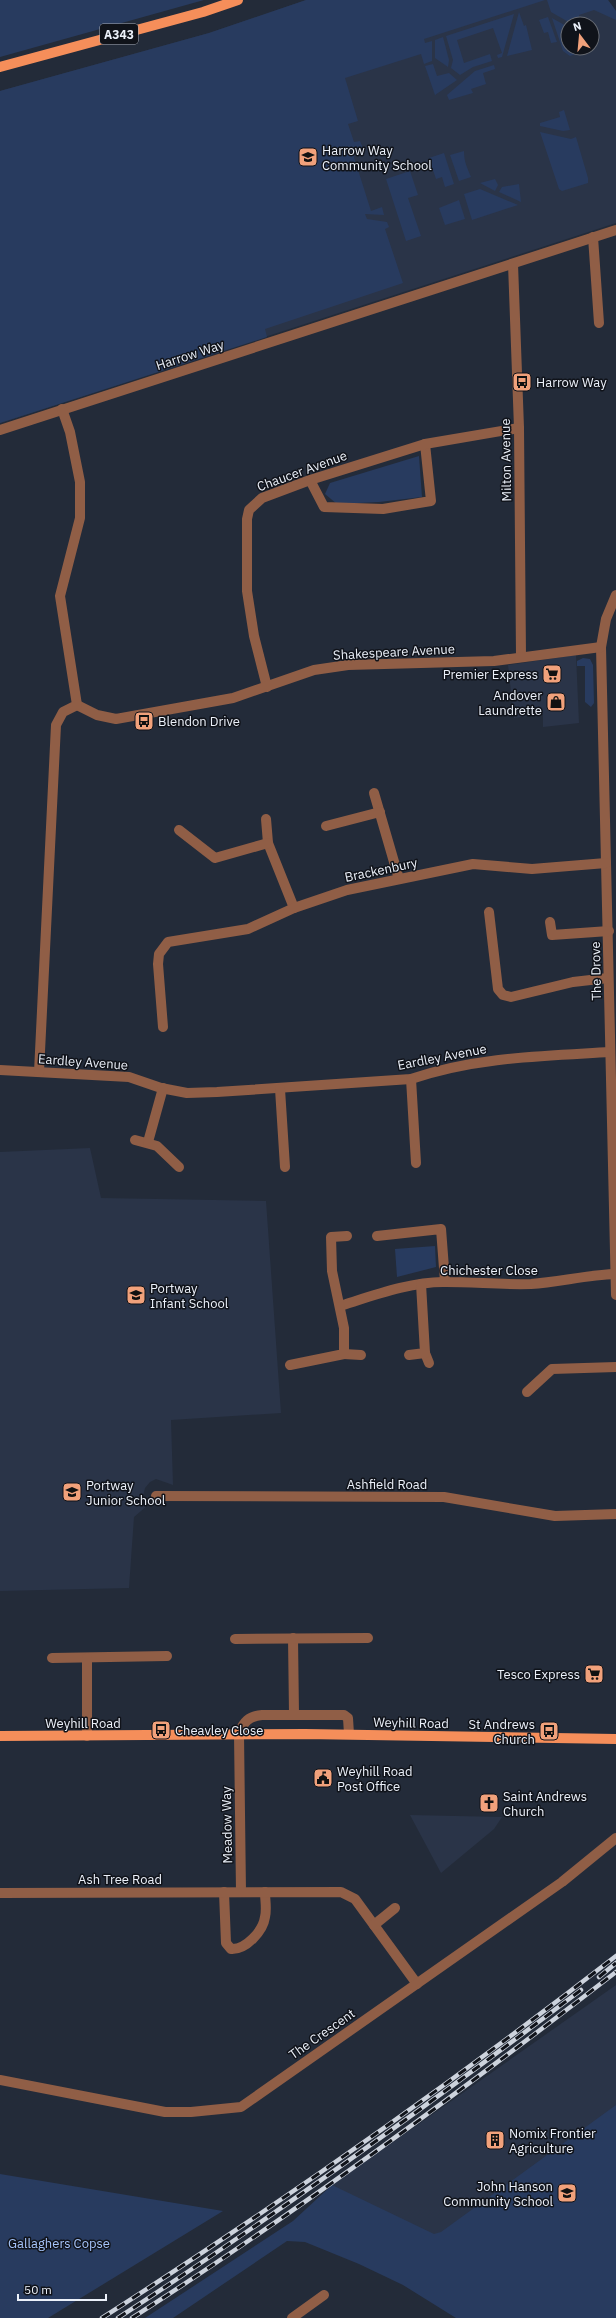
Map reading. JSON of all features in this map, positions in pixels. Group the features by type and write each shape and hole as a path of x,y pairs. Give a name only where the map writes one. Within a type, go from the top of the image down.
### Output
{"main road":[{"name":"A343","path":"0,67 203,12 238,0"},
{"name":"Weyhill Road","path":"0,1736 349,1734 616,1739"}],"street":[{"name":"Harrow Way","path":"0,430 616,230"},
{"path":"593,237 599,323"},
{"name":"Milton Avenue","path":"513,264 519,428 521,656"},
{"path":"39,1072 56,724 63,712 77,705 60,596 80,518 80,482 70,432 62,410"},
{"name":"Chaucer Avenue","path":"268,687 254,636 247,590 249,510 262,498 310,480 425,444 519,428"},
{"path":"310,480 324,508 383,509 430,502 425,444"},
{"name":"The Drove","path":"616,595 611,621 601,647 609,931 608,978 613,1002 610,1052 613,1070 616,1295"},
{"name":"Shakespeare Avenue","path":"77,705 97,715 116,719 233,698 314,670 348,665 494,661 521,656 601,647"},
{"path":"374,793 399,879"},
{"path":"326,826 380,812"},
{"path":"266,819 268,843 294,908"},
{"path":"179,830 214,858 268,843"},
{"name":"Brackenbury","path":"163,1027 158,964 159,954 168,942 248,929 294,908 347,890 473,864 532,869 606,863"},
{"path":"489,912 498,989 503,995 511,997 573,982 608,978"},
{"path":"550,922 552,936 609,931"},
{"name":"Eardley Avenue","path":"0,1070 129,1077 163,1088 187,1093 280,1089 411,1079 442,1068 505,1058 610,1052"},
{"path":"411,1079 416,1163"},
{"path":"148,1142 163,1088"},
{"path":"280,1089 285,1167"},
{"path":"135,1140 148,1142 157,1146 179,1167"},
{"path":"377,1236 441,1229 445,1281"},
{"path":"344,1354 344,1328 326,1237 347,1236"},
{"name":"Chichester Close","path":"340,1306 379,1294 421,1284 445,1281 501,1286 544,1283 587,1275 615,1274"},
{"path":"421,1284 425,1353 429,1363"},
{"path":"409,1355 425,1353"},
{"path":"290,1365 344,1354 362,1354"},
{"path":"527,1392 552,1369 616,1367"},
{"name":"Ashfield Road","path":"156,1496 444,1497 555,1516 616,1514"},
{"path":"293,1638 294,1714"},
{"path":"235,1639 368,1638"},
{"path":"52,1658 167,1656"},
{"path":"87,1658 88,1736"},
{"path":"239,1734 244,1722 255,1715 294,1714 344,1715 348,1718 349,1734"},
{"name":"Meadow Way","path":"239,1734 241,1892"},
{"name":"The Crescent","path":"0,2080 164,2112 190,2112 235,2108 246,2104 562,1882 616,1838"},
{"path":"224,1892 226,1944 234,1950 245,1946 264,1921 265,1892"},
{"path":"241,1892 346,1894 354,1899 416,1984"},
{"name":"Ash Tree Road","path":"0,1893 241,1892"},
{"path":"374,1925 395,1908"},
{"path":"292,2318 324,2295"}],"shaded area":[{"name":"Harrow Way Community School","path":"306,0 608,0 616,11 616,223 0,423 0,91 209,33"},
{"path":"576,655 579,723 543,727 543,714 514,718 508,665"},
{"name":"Portway Infant School","path":"90,1148 101,1198 266,1201 281,1413 171,1420 173,1485 156,1479 150,1482 145,1488 143,1496 148,1505 134,1517 129,1588 0,1591 0,1152"},
{"path":"410,1815 502,1817 494,1829 441,1873"},
{"path":"616,1985 616,2318 483,2318 332,2185"}],"green space":[{"path":"0,0 204,0 0,57"},
{"name":"Harrow Way Community School","path":"306,0 545,0 424,39 425,43 432,41 432,61 424,64 421,54 345,78 358,121 348,124 354,142 360,141 364,151 353,154 371,211 382,207 384,215 365,214 367,219 387,222 389,227 385,229 403,283 265,329 267,337 0,423 0,91 209,33"},
{"path":"547,0 608,0 616,11 616,20 594,10 579,16 560,17 551,12"},
{"path":"519,12 524,26 526,25 532,50 507,56"},
{"path":"514,14 502,57 498,58 497,55 502,53 493,28 457,40 464,63 490,54 492,61 473,67 460,75 451,68 453,60 446,36"},
{"path":"548,17 557,42 551,43 548,32 544,33 539,20"},
{"path":"552,18 560,22 560,42"},
{"path":"443,37 449,60 448,67 435,58 435,40"},
{"path":"433,64 437,76 449,73 457,80 435,95 425,66"},
{"path":"494,65 495,69 483,73 486,84 471,89 473,93 449,100 447,95 475,71"},
{"path":"564,110 570,130 563,131 540,126 540,123 560,117 559,112"},
{"path":"540,132 571,139 576,137 588,178 588,183 562,191 559,189"},
{"path":"464,151 465,161 471,177 459,181 450,155"},
{"path":"444,153 454,184 445,187 442,177 436,179 429,158"},
{"path":"410,171 418,195 408,198 421,236 406,241 386,179"},
{"path":"495,179 498,185 495,191 480,183"},
{"path":"519,184 521,202 499,192 502,187"},
{"path":"480,189 518,205 472,220 464,194"},
{"path":"459,200 465,219 445,225 439,208"},
{"path":"419,456 422,497 379,502 337,504 325,494 330,483"},
{"path":"583,658 590,659 593,665 594,703 591,707 585,702 585,666 577,666 577,661"},
{"path":"435,1246 436,1267 397,1277 395,1249"},
{"name":"John Hanson Community School","path":"616,2105 616,2318 456,2318 403,2285 359,2264 305,2242 287,2241 173,2318 145,2318 293,2221 332,2185 434,2234 441,2232"},
{"name":"Gallaghers Copse","path":"0,2174 223,2211 48,2318 0,2318"}],"railway":[{"path":"102,2318 233,2232 363,2143 491,2051 616,1956"},
{"path":"599,1977 616,1963"},
{"path":"132,2318 256,2236 378,2150 498,2062 616,1972"},
{"path":"118,2318 236,2239 352,2158 581,1990"}],"place":[{"name":"Harrow Way Community School","path":"308,157"},
{"name":"Harrow Way","path":"522,382"},
{"name":"Premier Express","path":"552,674"},
{"name":"Andover Laundrette","path":"556,702"},
{"name":"Blendon Drive","path":"144,721"},
{"name":"Portway Infant School","path":"136,1295"},
{"name":"Portway Junior School","path":"72,1492"},
{"name":"Tesco Express","path":"594,1674"},
{"name":"Cheavley Close","path":"161,1730"},
{"name":"St Andrews Church","path":"549,1731"},
{"name":"Weyhill Road Post Office","path":"323,1778"},
{"name":"Saint Andrews Church","path":"489,1803"},
{"name":"Nomix Frontier Agriculture","path":"495,2140"},
{"name":"John Hanson Community School","path":"567,2193"}]}
